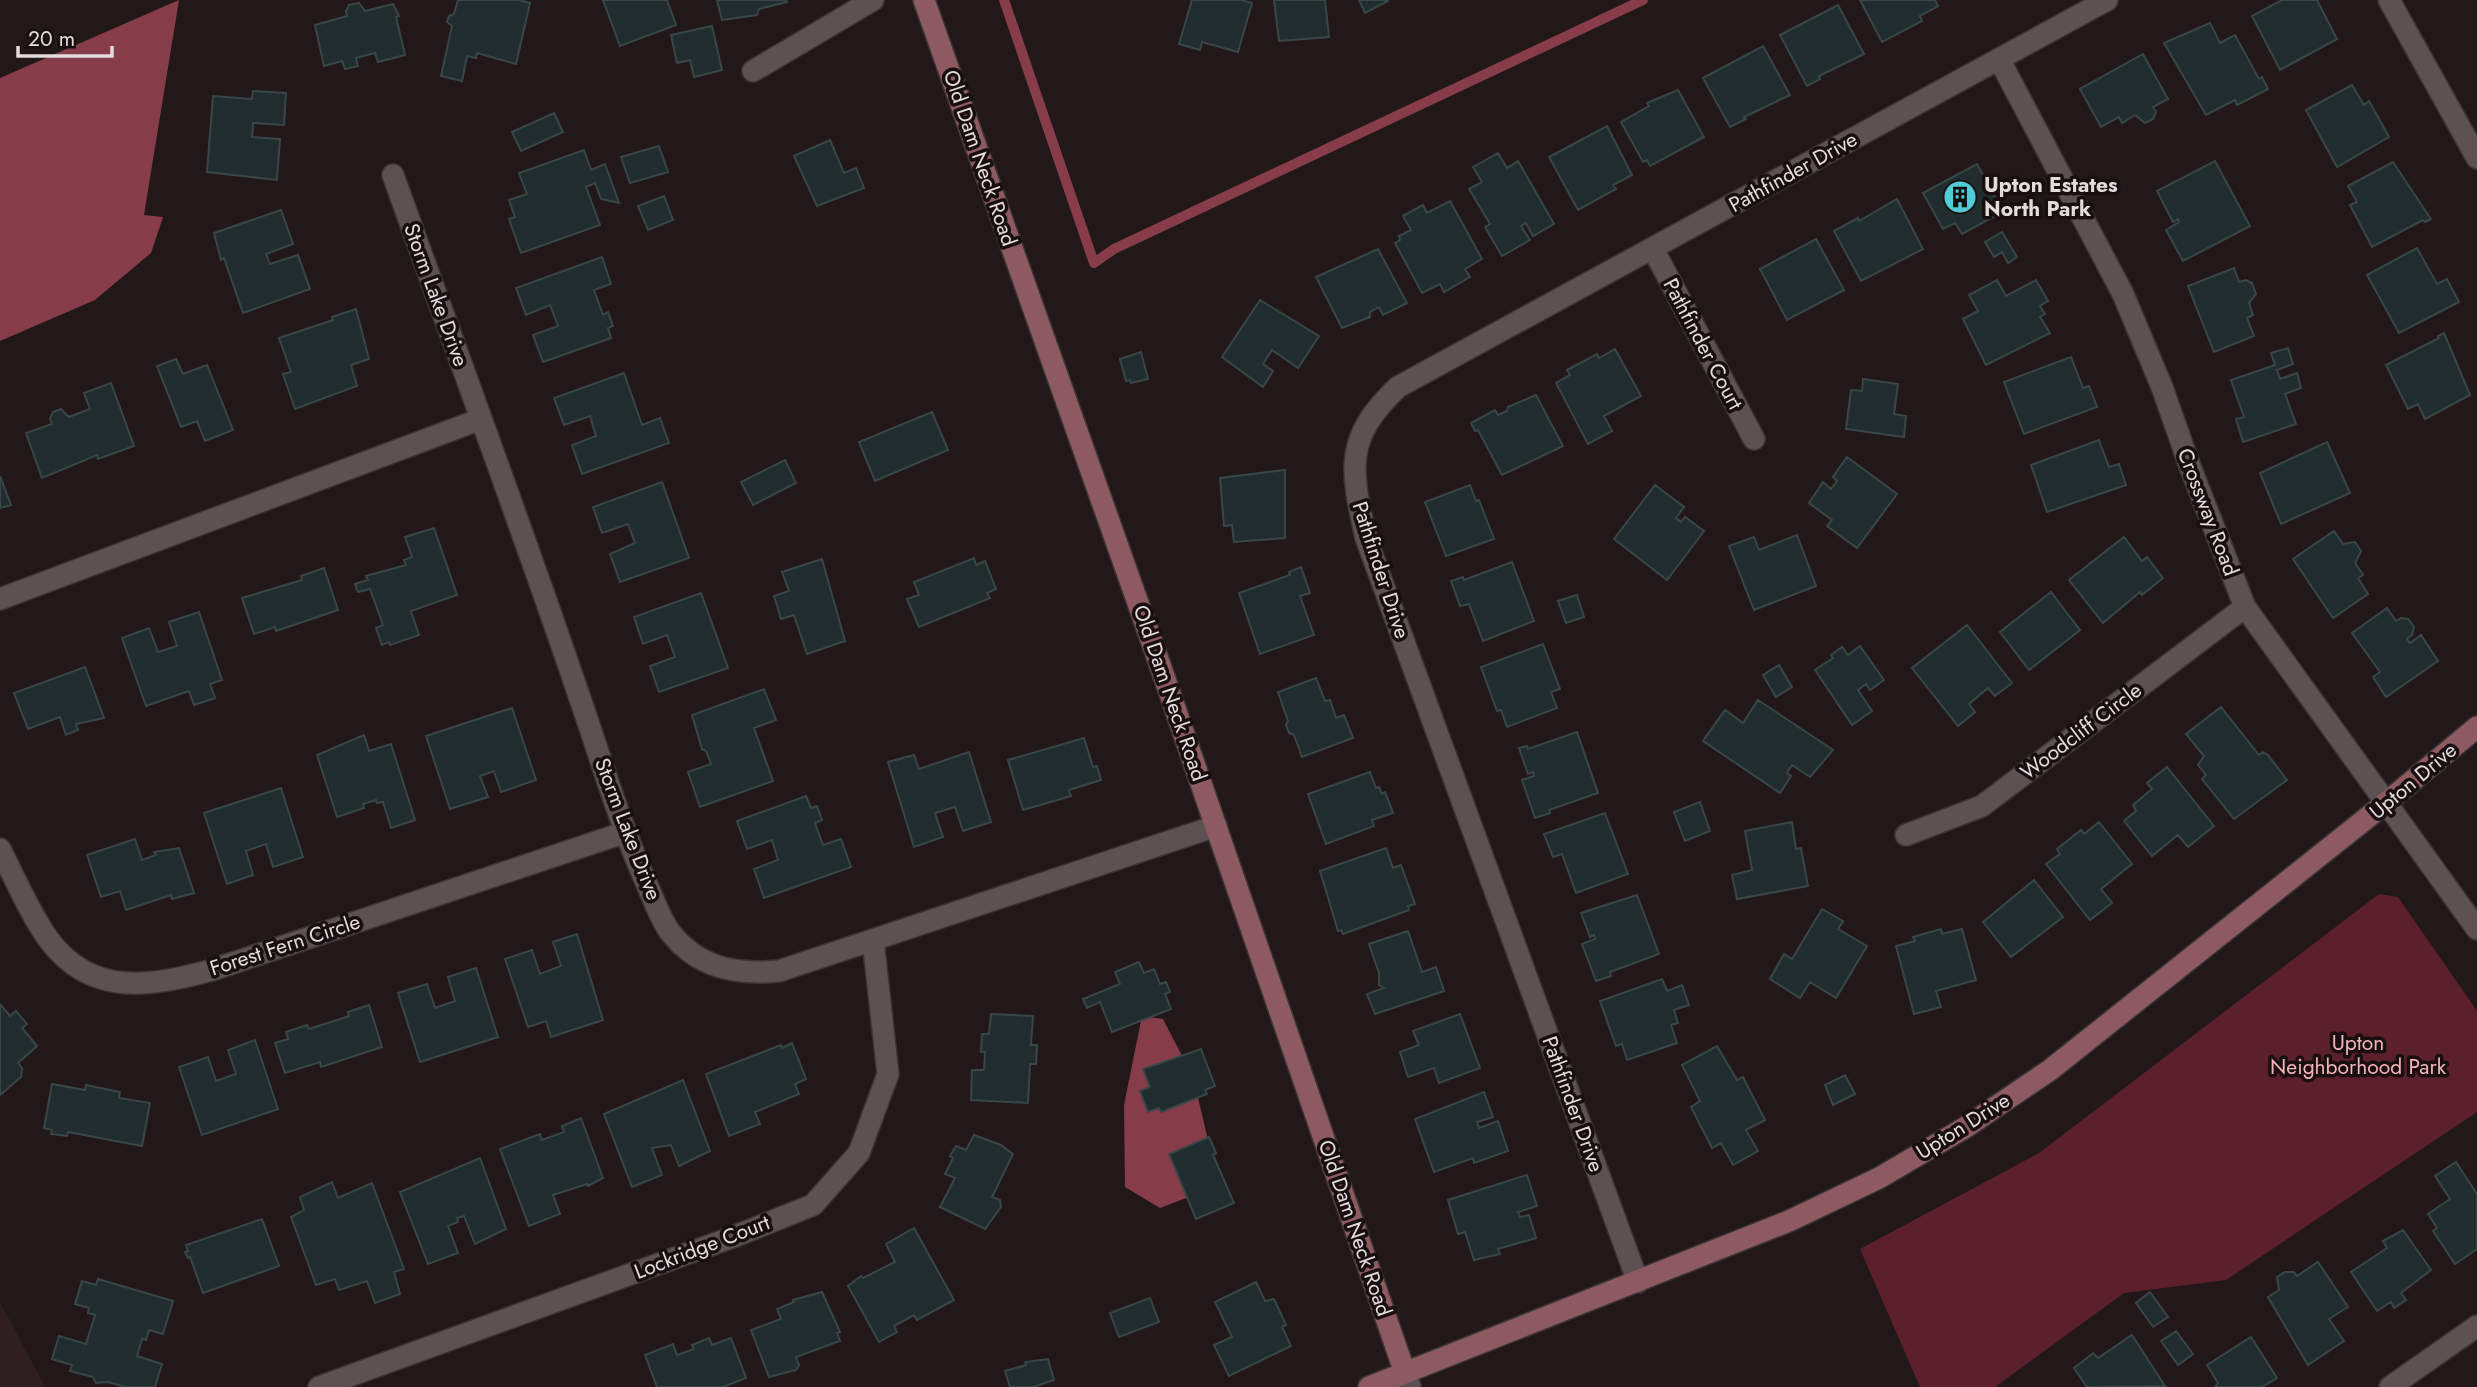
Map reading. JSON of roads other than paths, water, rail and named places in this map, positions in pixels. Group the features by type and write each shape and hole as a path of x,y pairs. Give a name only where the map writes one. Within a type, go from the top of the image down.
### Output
{"street":[{"path":"753,71 873,0"},
{"name":"Old Dam Neck Road","path":"924,0 1216,826 1407,1380"},
{"name":"Pathfinder Drive","path":"1638,1282 1366,538 1356,494 1354,460 1362,432 1377,407 1398,387 2107,0"},
{"path":"2389,0 2477,158"},
{"name":"Crossway Road","path":"1999,60 2123,294 2162,387 2245,607 2477,929"},
{"name":"Storm Lake Drive","path":"393,175 545,597 626,832 668,930 683,947 702,960 728,970 750,974 779,971 1216,826"},
{"name":"Pathfinder Court","path":"1653,249 1754,439"},
{"path":"0,599 481,419"},
{"name":"Woodcliff Circle","path":"1906,835 1982,806 2245,607"},
{"name":"Upton Drive","path":"1369,1387 1407,1380 1788,1221 1879,1178 1966,1127 2049,1070 2387,802 2477,727"},
{"name":"Forest Fern Circle","path":"0,849 47,938 58,951 80,969 105,981 134,985 170,981 212,970 626,832"},
{"name":"Lockridge Court","path":"319,1387 733,1237 813,1205 859,1153 888,1074 873,940"},
{"path":"2390,1387 2477,1326"}],"waterway":[{"path":"1004,0 1094,263 1114,249 1643,0"}],"place":[{"name":"Upton Estates North Park","path":"1960,197"}],"park label":[{"name":"Upton Neighborhood Park","path":"2358,1055"}]}
